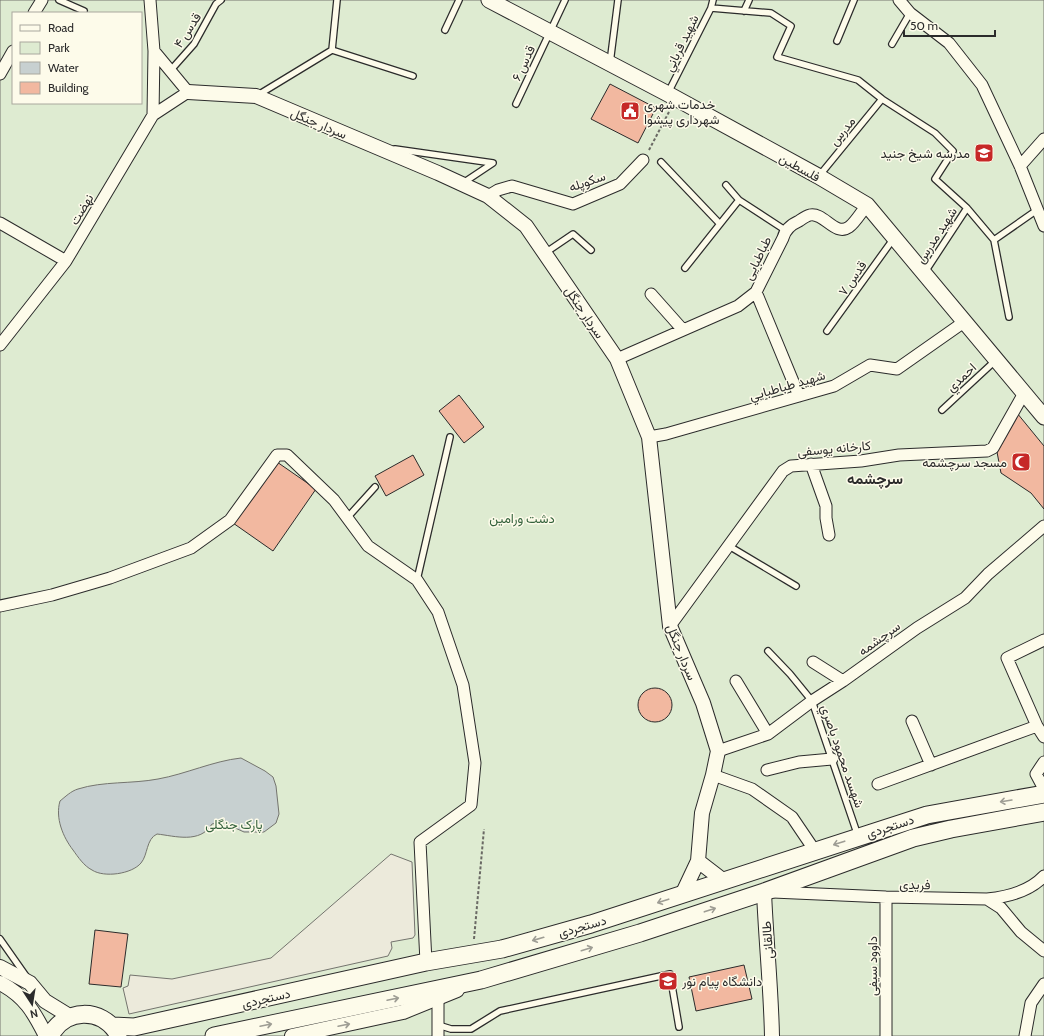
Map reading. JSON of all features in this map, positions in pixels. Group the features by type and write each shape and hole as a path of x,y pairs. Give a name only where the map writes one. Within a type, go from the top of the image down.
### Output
{"main road":[{"name":"فلسطین","path":"490,0 610,64 670,101 818,176 868,205 1044,417"},
{"name":"دستجردی","path":"116,1031 426,962 502,949 591,924 927,815 1044,794"},
{"name":"دستجردی","path":"214,1036 481,980 640,933 764,892 913,838 951,828 1044,812"},
{"path":"50,1036 53,1030 61,1022 70,1017 82,1014 93,1015 104,1019 116,1031"}],"street":[{"path":"35,12 42,0"},
{"path":"150,0 154,51 153,115"},
{"path":"899,0 910,13 949,43 982,85 1020,166 1044,226"},
{"path":"154,51 188,92"},
{"path":"0,74 12,54"},
{"name":"سردار جنگل","path":"188,92 256,96 488,196 526,226 617,359 649,437 670,626 703,703 718,751 702,813 698,861"},
{"name":"نهضت","path":"0,345 66,261 153,115 188,92"},
{"path":"1020,166 1044,139"},
{"name":"سکوپله","path":"488,196 498,190 512,186 573,204 620,184 643,160"},
{"name":"طباطبایی","path":"617,359 738,306 756,292 785,230 795,223 811,215 819,216 836,228 842,229 849,227 868,205"},
{"path":"0,223 66,261"},
{"path":"756,292 799,396"},
{"path":"651,294 683,330"},
{"name":"شهيد طباطبايي","path":"649,437 666,434 834,386 870,365 897,369 964,322"},
{"name":"کارخانه یوسفی","path":"670,626 783,471 792,466 861,461 899,455 987,451 993,448 1024,393"},
{"path":"0,606 52,595 110,578 191,548 230,520 277,455 287,455 334,500 368,546 417,580 438,612 463,685 475,763 471,805 420,842 426,962"},
{"path":"811,464 826,506 826,518 829,535"},
{"name":"سرچشمه","path":"718,751 768,734 812,701 843,681 917,628 965,598 988,574 1044,526"},
{"path":"1044,640 1007,658 1037,726 1044,738"},
{"path":"813,662 843,681"},
{"path":"736,681 768,734"},
{"path":"912,721 931,765"},
{"path":"878,784 1037,726"},
{"path":"767,770 800,762 832,759"},
{"path":"1044,762 1036,774 1044,789"},
{"path":"713,775 752,789 792,817 816,851"},
{"path":"682,895 698,861 724,881"},
{"name":"فریدی","path":"764,892 987,899 1006,897 1025,890 1040,881 1044,876"},
{"name":"طالقانی","path":"764,892 772,1036"},
{"name":"داوود سیفی","path":"886,897 886,1036"},
{"path":"987,899 1001,908 1021,932 1044,951"},
{"path":"0,967 30,983 45,1000 70,1017"},
{"path":"292,1036 402,1012 481,980"},
{"path":"0,983 13,990 34,1012 46,1036"},
{"path":"1025,1036 1031,1003 1044,984"},
{"path":"438,998 438,1036"}],"lane":[{"path":"59,0 84,11"},
{"name":"قدس ۴","path":"170,71 194,44 216,4 221,0"},
{"path":"332,50 337,0"},
{"path":"445,30 459,0"},
{"name":"قدس ۶","path":"516,104 565,0"},
{"path":"610,64 618,0"},
{"name":"شهيد قرباني","path":"670,101 711,8 713,0"},
{"path":"744,11 749,0"},
{"path":"837,41 854,0"},
{"path":"711,8 771,13 791,26 777,57 858,80 882,98 935,133 953,151 935,179 967,208 994,240 1009,317"},
{"path":"892,44 910,13"},
{"path":"256,96 332,50 413,76"},
{"name":"مدرس","path":"818,176 882,98"},
{"path":"375,146 493,163 461,184"},
{"path":"661,162 720,224"},
{"path":"726,185 739,200 785,230"},
{"path":"685,268 739,200"},
{"name":"شهيد مدرس","path":"924,274 967,208"},
{"path":"994,240 1037,210"},
{"path":"545,253 573,234 591,250"},
{"name":"قدس ۷","path":"827,331 894,237"},
{"name":"احمدي","path":"942,410 996,360"},
{"path":"417,580 450,438"},
{"path":"347,518 375,487"},
{"path":"729,546 796,586"},
{"name":"شهسد محمود باصري","path":"768,651 790,674 812,701 858,837"},
{"path":"0,939 30,983"},
{"path":"438,1024 451,1029 471,1029 500,1011 670,974 679,1027"}],"path":[{"path":"643,160 670,101"},
{"path":"474,941 484,829"}],"green space":[{"name":"دشت ورامین","path":"0,0 1044,0 1044,1036 0,1036"}],"shaded area":[{"path":"391,854 412,862 415,935 413,938 391,942 392,948 388,956 129,1014 123,988 128,986 130,975 172,979 271,958"}],"water":[{"path":"241,758 273,777 276,786 279,814 276,823 264,832 244,832 222,822 212,824 201,834 194,836 179,837 157,834 153,836 149,843 141,863 131,870 118,874 103,874 86,866 69,845 63,833 59,821 60,801 75,790 88,786 158,779 220,762"}],"building":[{"path":"610,84 656,108 638,143 591,119"},
{"path":"459,395 484,427 464,443 439,411"},
{"name":"مسجد سرچشمه","path":"1017,413 1044,446 1044,509 1031,493 1001,473 997,452"},
{"path":"413,455 424,475 386,496 375,476"},
{"path":"277,462 316,489 273,551 233,523"},
{"path":"652,688 658,688 662,689 669,695 672,705 671,712 665,719 658,722 652,722 648,721 641,715 638,708 638,702 639,698 645,691"},
{"path":"95,930 128,934 121,987 89,984"},
{"path":"744,965 752,999 696,1011 689,977"}],"place":[{"name":"خدمات شهری شهرداری پیشوا","path":"630,111"},
{"name":"مدرسه شیخ جنید","path":"984,153"},
{"name":"مسجد سرچشمه","path":"1021,462"},
{"name":"دانشگاه پیام نور","path":"668,981"}],"district":[{"name":"سرچشمه","path":"875,479"}],"park label":[{"name":"پارک جنگلی","path":"234,824"}]}
